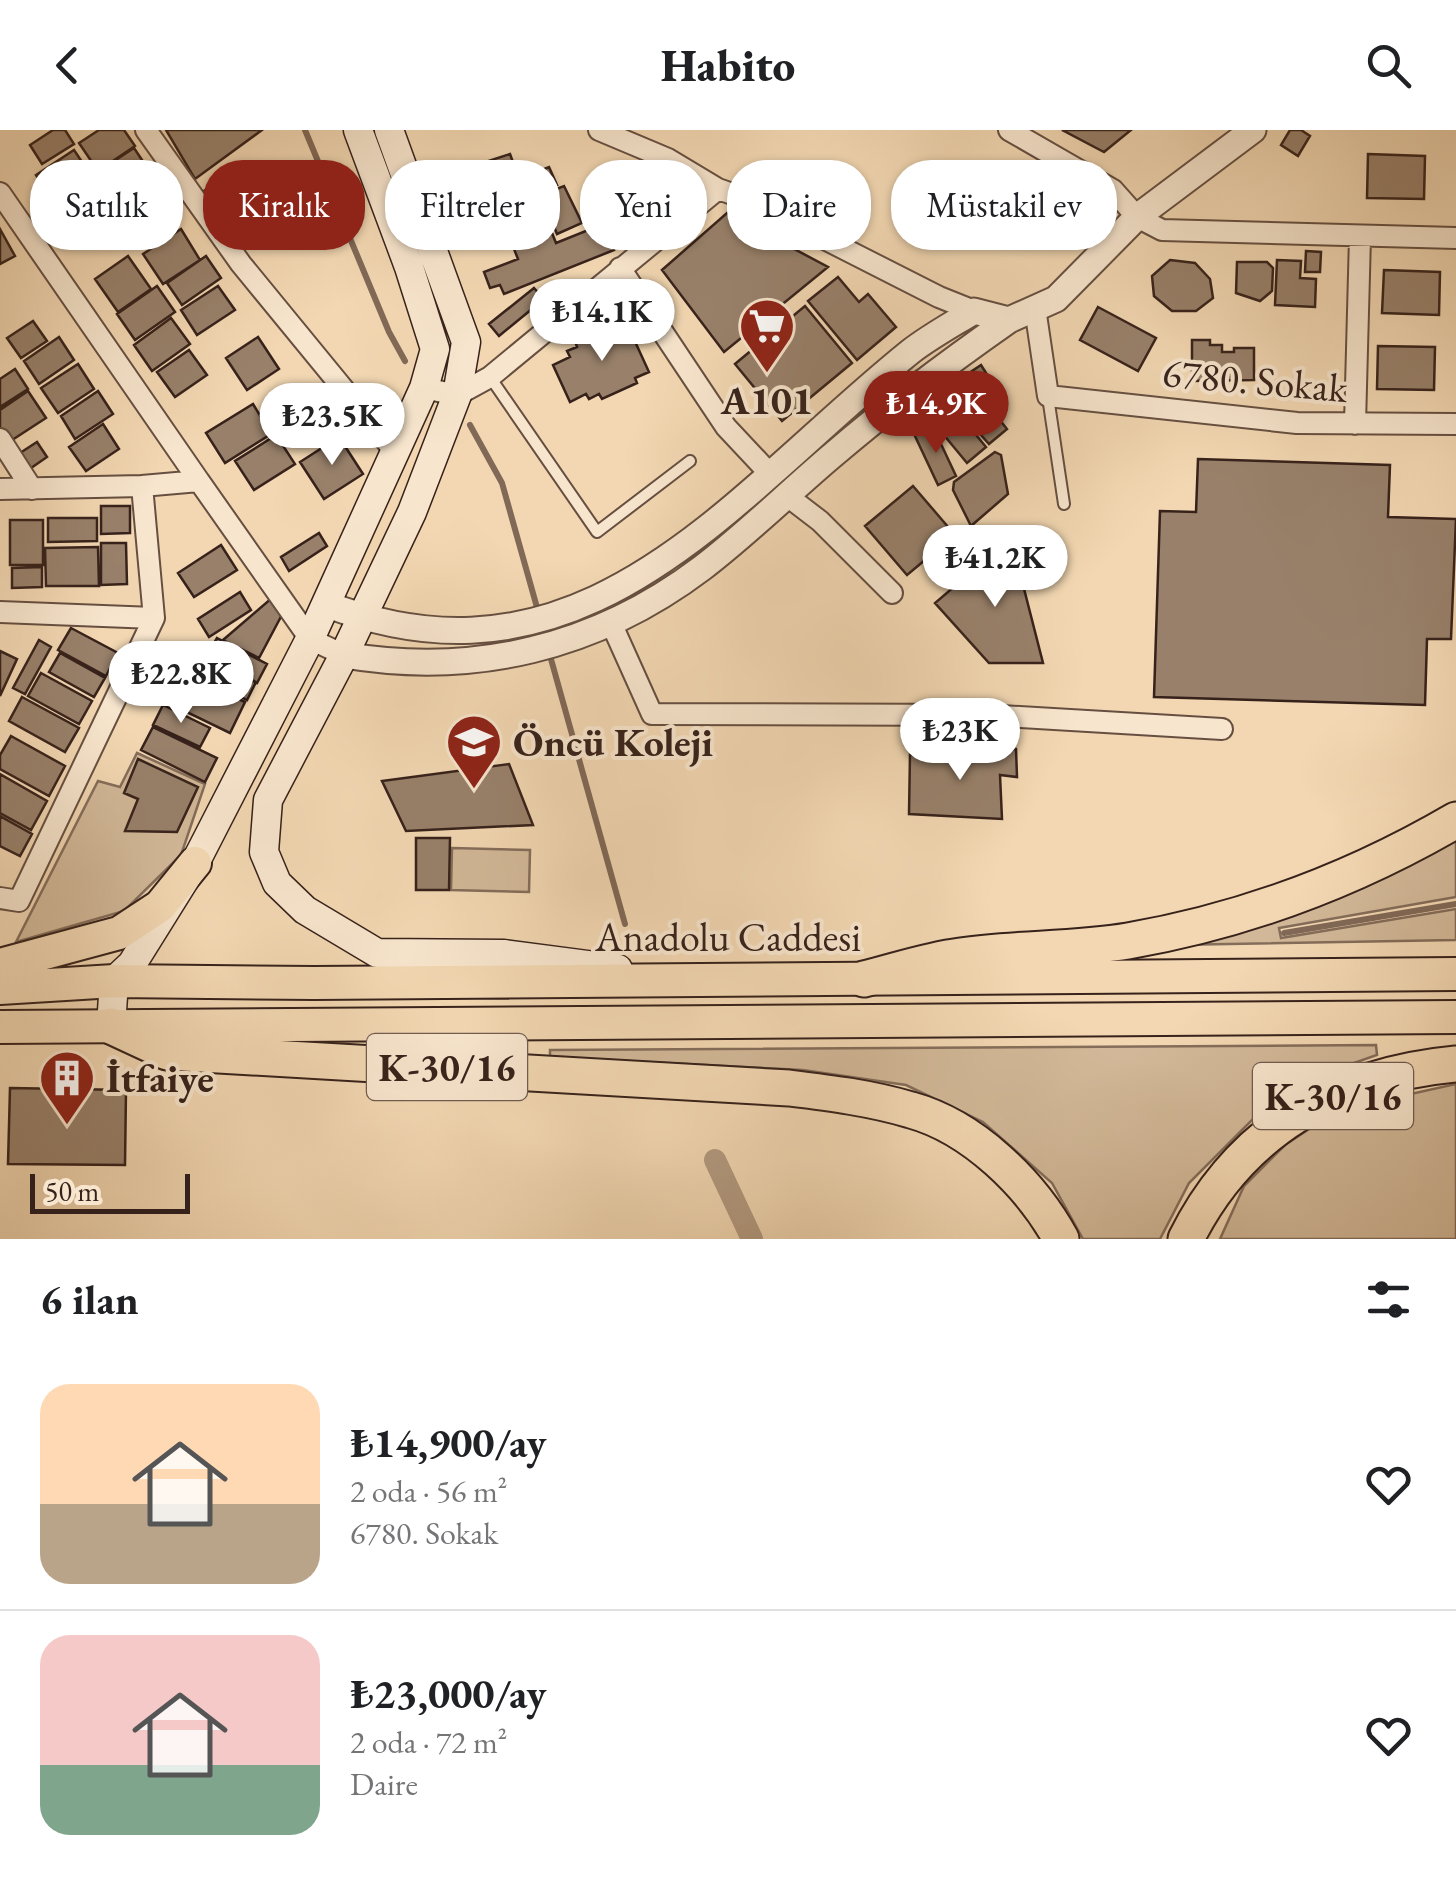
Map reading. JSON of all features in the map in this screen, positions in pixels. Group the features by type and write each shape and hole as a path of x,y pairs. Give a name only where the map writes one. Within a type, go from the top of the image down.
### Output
{"highway":[{"path":"864,978 958,956 1125,941 1208,924 1273,905 1319,886 1456,820"},
{"path":"0,965 119,933 160,906 195,863"},
{"name":"Anadolu Caddesi","path":"0,988 114,982 1456,974"},
{"name":"Anadolu Caddesi","path":"0,1027 1456,1017"},
{"name":"K-30/16","path":"112,1026 167,1052 788,1088 915,1110 958,1132 996,1160 1034,1197 1062,1239"},
{"name":"K-30/16","path":"1186,1239 1200,1210 1229,1169 1273,1131 1308,1108 1350,1088 1408,1069 1456,1064"}],"main road":[{"path":"112,1026 114,982 132,964 195,863 310,638 396,453 424,388 435,349 358,130"},
{"path":"389,130 466,342 456,396 412,512 344,656 268,800 264,852 277,883 305,910 376,954 504,954 694,979"}],"street":[{"path":"146,130 241,264 396,453"},
{"path":"599,130 668,159 718,188 938,297 1009,320"},
{"path":"1009,130 1113,190 1137,218 1162,230 1456,238"},
{"path":"326,604 361,617 426,631 506,625 608,594 644,575 778,485 1009,320 1056,298 1137,218 1254,130"},
{"path":"424,388 456,396 490,377 718,188"},
{"path":"0,193 310,638 344,656 383,662 448,664 514,654 612,624 661,597 703,567 912,350 974,311"},
{"path":"1355,424 1360,236"},
{"path":"620,268 726,427 778,485 892,593"},
{"path":"1035,308 1048,396"},
{"name":"6780. Sokak","path":"1048,396 1298,423 1456,424"},
{"path":"0,439 32,488"},
{"path":"0,488 199,481"},
{"path":"0,898 19,901 154,618 142,486"},
{"path":"0,612 154,618"},
{"path":"612,624 652,714 986,715 1222,730"}],"lane":[{"path":"490,377 597,532 690,461"},
{"path":"1048,396 1064,504"}],"shaded area":[{"path":"137,753 205,784 181,855 124,911 16,942 98,781 120,787"},
{"path":"1456,839 1456,897 1279,928 1281,938 1456,909 1456,940 1172,945"},
{"path":"452,848 530,850 529,892 451,890"},
{"path":"1376,1045 1377,1055 1314,1077 1262,1110 1189,1183 1160,1239 1083,1239 1052,1183 983,1122 906,1085 803,1070 550,1057 550,1050"},
{"path":"1456,1084 1456,1239 1220,1239 1244,1186 1285,1145 1338,1110"}],"building":[{"path":"53,130 65,130 74,144 48,160 39,160 30,145"},
{"path":"99,130 124,130 135,146 114,160 91,160 79,143"},
{"path":"166,130 262,130 221,160 203,160 203,173 195,179"},
{"path":"1062,130 1131,130 1104,152"},
{"path":"1290,130 1301,130 1310,136 1298,156 1281,145"},
{"path":"134,148 142,160 116,160"},
{"path":"74,150 81,160 59,160"},
{"path":"1368,154 1425,156 1424,199 1367,198"},
{"path":"564,186 580,224 560,233 560,188"},
{"path":"727,213 727,250 796,250 828,267 724,352 662,270 685,250 707,250 707,231"},
{"path":"0,229 15,256 0,264"},
{"path":"183,232 200,260 163,284 143,254 149,250 183,250"},
{"path":"580,233 580,250 614,250 504,294 500,285 490,288 484,272 518,259 514,250 560,250 560,241"},
{"path":"1306,251 1321,252 1320,272 1305,272"},
{"path":"128,256 151,289 118,312 95,279"},
{"path":"206,256 221,278 182,305 167,283"},
{"path":"1170,260 1195,263 1210,279 1213,298 1196,311 1172,311 1154,296 1152,276"},
{"path":"1277,260 1301,261 1300,278 1316,279 1315,307 1275,305"},
{"path":"1237,262 1267,262 1273,268 1272,291 1260,301 1236,293"},
{"path":"1384,270 1440,272 1439,315 1382,313"},
{"path":"838,277 859,302 868,294 896,327 857,360 808,301"},
{"path":"157,286 175,312 135,340 117,314"},
{"path":"218,286 235,310 197,335 181,310"},
{"path":"534,288 544,299 499,336 489,324"},
{"path":"805,306 852,363 782,421 735,364"},
{"path":"1098,307 1156,338 1138,371 1080,340"},
{"path":"171,318 190,344 152,371 134,345"},
{"path":"33,321 47,341 21,358 7,338"},
{"path":"627,324 649,372 635,378 637,383 602,399 599,394 589,399 586,394 570,402 553,365 570,357 567,351 577,347 575,341 610,325 613,330"},
{"path":"59,337 74,360 39,384 24,361"},
{"path":"258,337 279,369 247,390 226,358"},
{"path":"1192,340 1210,340 1210,345 1222,345 1222,352 1254,348 1254,380 1192,381"},
{"path":"1378,346 1435,347 1434,390 1377,389"},
{"path":"189,350 207,375 175,397 157,372"},
{"path":"78,364 94,389 58,413 41,388"},
{"path":"981,365 998,392 959,417 942,391"},
{"path":"15,369 28,389 0,407 0,379"},
{"path":"28,391 46,418 9,442 0,429 0,410"},
{"path":"98,391 113,414 75,439 61,416"},
{"path":"253,404 271,434 225,463 206,433"},
{"path":"987,404 1007,429 989,444 973,426 983,418 978,412"},
{"path":"962,418 986,447 967,463 943,434"},
{"path":"103,424 119,449 86,471 69,447"},
{"path":"933,427 956,476 938,485 915,436"},
{"path":"276,435 295,464 254,490 235,461"},
{"path":"339,437 363,474 324,499 300,462"},
{"path":"37,442 47,457 31,468 20,453"},
{"path":"995,452 1001,455 1008,494 971,526 953,490 954,482"},
{"path":"1198,459 1390,465 1388,517 1456,519 1451,639 1427,639 1425,705 1154,697 1160,511 1196,512"},
{"path":"913,486 955,535 907,575 865,526"},
{"path":"101,506 130,506 130,533 101,534"},
{"path":"48,518 97,518 97,541 48,542"},
{"path":"10,520 43,520 43,565 10,565"},
{"path":"319,533 327,546 289,571 281,557"},
{"path":"1011,538 1043,663 989,663 935,603"},
{"path":"101,543 126,543 127,584 101,585"},
{"path":"221,545 237,570 194,597 178,573"},
{"path":"98,547 99,586 46,586 45,548"},
{"path":"42,567 42,587 12,588 12,568"},
{"path":"240,592 251,610 209,637 198,619"},
{"path":"273,597 284,611 259,658 223,640"},
{"path":"71,628 118,653 106,676 58,650"},
{"path":"217,638 267,664 257,683 207,656"},
{"path":"39,640 51,647 25,694 13,688"},
{"path":"0,651 17,659 0,696"},
{"path":"193,652 256,682 247,700 184,669"},
{"path":"60,653 105,678 94,697 49,672"},
{"path":"41,673 92,701 79,724 28,696"},
{"path":"184,673 245,702 230,733 170,704"},
{"path":"22,697 79,728 65,752 9,721"},
{"path":"163,705 210,728 200,747 153,725"},
{"path":"153,727 217,758 205,782 141,750"},
{"path":"11,736 65,766 49,796 0,769 0,755"},
{"path":"1016,749 1017,777 1000,775 1002,819 909,814 910,754"},
{"path":"138,759 198,787 177,832 125,831 138,799 124,793"},
{"path":"509,764 533,825 406,831 382,781"},
{"path":"0,774 47,801 31,830 0,813"},
{"path":"0,816 32,834 20,856 0,846"},
{"path":"416,838 450,838 449,890 416,890"},
{"name":"İtfaiye","path":"10,1088 126,1090 125,1165 8,1164"}],"waterway":[{"path":"305,130 389,332 405,361"},
{"path":"470,425 502,483 538,611"},
{"path":"549,652 625,924"},
{"path":"1284,933 1456,904"},
{"path":"715,1160 752,1239"}],"place":[{"name":"A101","path":"767,375"},
{"name":"Öncü Koleji","path":"474,791"},
{"name":"İtfaiye","path":"67,1127"}]}
